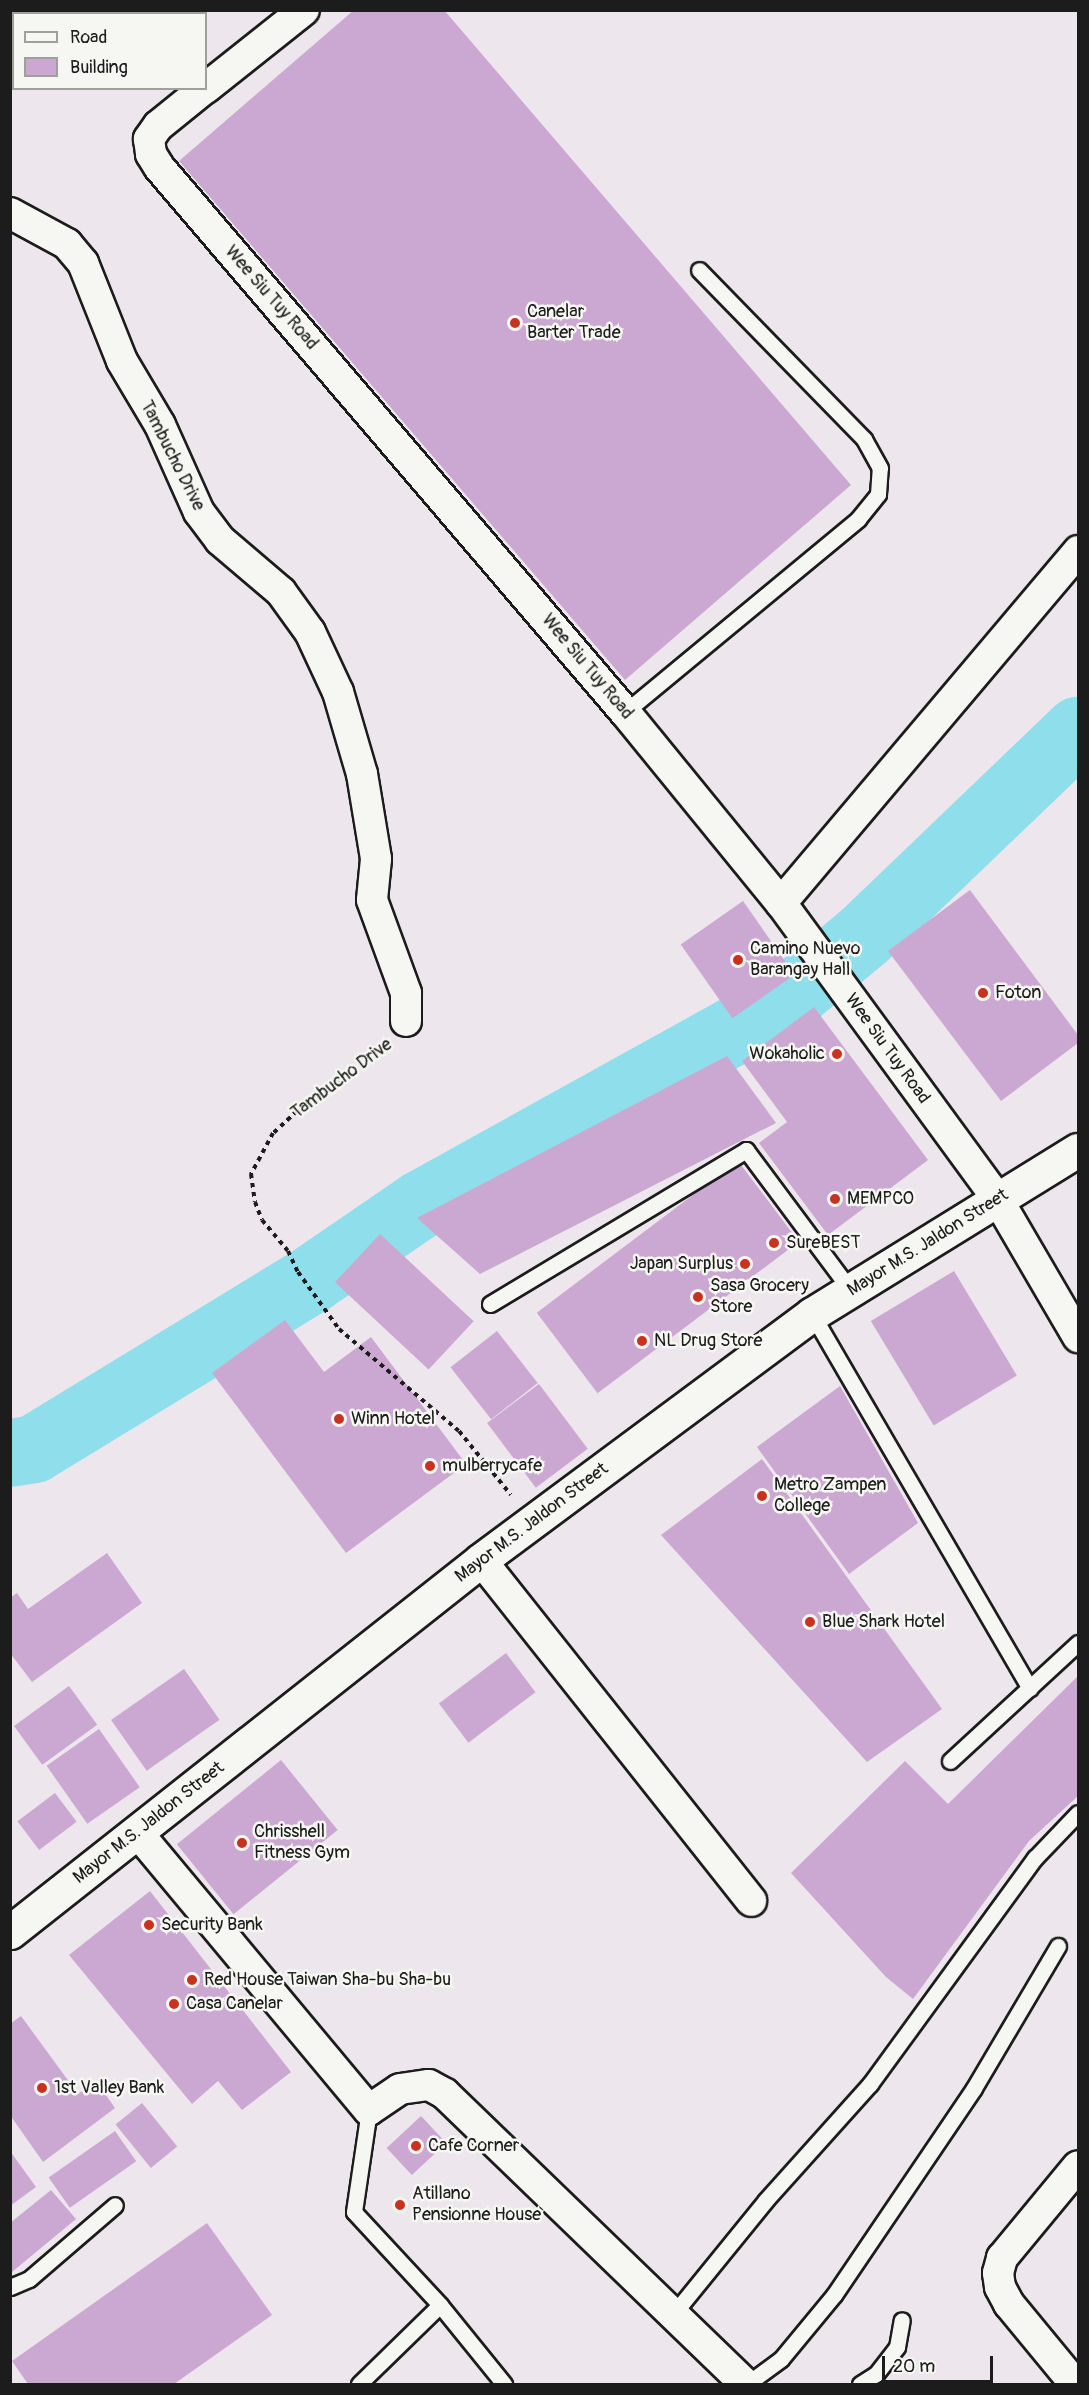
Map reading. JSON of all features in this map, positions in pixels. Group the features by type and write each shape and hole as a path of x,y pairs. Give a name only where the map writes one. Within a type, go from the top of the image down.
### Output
{"main road":[{"name":"Mayor M.S. Jaldon Street","path":"10,1932 481,1560 812,1314 1078,1150"}],"street":[{"path":"207,86 304,10"},
{"name":"Wee Siu Tuy Road","path":"203,90 158,126 149,139 151,154 625,712 781,903 998,1200 1078,1337"},
{"name":"Tambucho Drive","path":"10,213 67,244 83,263 117,351 160,425 199,512 220,540 281,592 310,632 338,692 362,774 376,859 372,900 406,993 406,1021"},
{"path":"781,903 1078,551"},
{"path":"481,1560 752,1901"},
{"path":"137,1832 369,2110 400,2089 429,2085 444,2094 675,2312 746,2385"},
{"path":"1075,2385 1009,2304 1000,2287 998,2273 1002,2258 1078,2166"}],"lane":[{"path":"625,712 858,519 878,494 880,468 864,439 699,270"},
{"path":"490,1304 746,1150 851,1290"},
{"path":"812,1314 1030,1688"},
{"path":"950,1761 1078,1643"},
{"path":"675,2312 766,2200 870,2084 1035,1858 1078,1813"},
{"path":"746,2385 781,2359 834,2295 974,2088 1058,1946"},
{"path":"369,2110 354,2212 440,2305 504,2385"},
{"path":"10,2287 29,2279 115,2205"},
{"path":"359,2385 440,2305"},
{"path":"860,2385 876,2374 897,2347 902,2320"}],"path":[{"name":"Tambucho Drive","path":"406,1021 396,1038 297,1111 273,1133 257,1156 251,1174 255,1202 262,1220 288,1251 298,1272 339,1329 459,1431 533,1522"}],"building":[{"name":"Canelar Barter Trade","path":"354,10 444,10 851,485 625,680 179,161"},
{"name":"Foton","path":"970,890 1078,1035 1078,1043 1001,1101 888,951"},
{"name":"Camino Nuevo Barangay Hall","path":"743,901 795,975 732,1018 681,945"},
{"path":"814,1007 928,1160 828,1235 759,1143 787,1122 742,1061"},
{"path":"727,1056 776,1123 480,1274 417,1218"},
{"path":"738,1161 799,1242 598,1393 537,1313"},
{"path":"380,1234 474,1321 429,1370 335,1282"},
{"path":"954,1271 1017,1376 934,1426 871,1321"},
{"name":"Winn Hotel","path":"285,1320 324,1372 371,1337 466,1464 346,1553 212,1373"},
{"path":"497,1331 538,1383 491,1419 451,1367"},
{"path":"539,1384 588,1449 536,1488 487,1423"},
{"path":"840,1386 918,1523 849,1574 757,1447"},
{"name":"Blue Shark Hotel","path":"762,1459 942,1709 867,1762 661,1535"},
{"path":"107,1553 142,1603 32,1682 10,1653 10,1598 17,1593 28,1609"},
{"path":"506,1653 535,1692 468,1743 439,1704"},
{"path":"184,1669 220,1720 147,1771 111,1720"},
{"path":"1078,1676 1078,1796 1029,1841 913,1999 886,1977 791,1873 905,1761 948,1804"},
{"path":"69,1686 97,1725 42,1765 14,1726"},
{"path":"99,1729 140,1787 87,1824 47,1766"},
{"path":"281,1760 338,1830 234,1914 177,1844"},
{"path":"55,1793 77,1822 39,1850 17,1821"},
{"name":"Casa Canelar","path":"150,1891 291,2072 242,2110 218,2081 192,2104 69,1955"},
{"name":"1st Valley Bank","path":"21,2016 78,2094 96,2081 115,2108 43,2162 10,2115 10,2024"},
{"path":"142,2103 177,2147 151,2168 116,2124"},
{"path":"421,2116 446,2143 412,2175 387,2148"},
{"path":"115,2131 136,2161 70,2208 49,2177"},
{"path":"10,2151 36,2187 10,2206"},
{"path":"51,2190 76,2219 12,2272 10,2223"},
{"path":"207,2223 272,2315 174,2384 28,2384 12,2361"}],"waterway":[{"path":"10,1453 34,1449 312,1279 420,1205 781,1005 863,937 1078,731"}],"place":[{"name":"Canelar Barter Trade","path":"515,323"},
{"name":"Camino Nuevo Barangay Hall","path":"738,960"},
{"name":"Foton","path":"983,993"},
{"name":"Wokaholic","path":"837,1054"},
{"name":"MEMPCO","path":"835,1199"},
{"name":"SureBEST","path":"774,1243"},
{"name":"Japan Surplus","path":"745,1264"},
{"name":"Sasa Grocery Store","path":"698,1297"},
{"name":"NL Drug Store","path":"642,1341"},
{"name":"Winn Hotel","path":"339,1419"},
{"name":"mulberrycafe","path":"430,1466"},
{"name":"Metro Zampen College","path":"762,1496"},
{"name":"Blue Shark Hotel","path":"810,1622"},
{"name":"Chrisshell Fitness Gym","path":"242,1843"},
{"name":"Security Bank","path":"149,1925"},
{"name":"Red House Taiwan Sha-bu Sha-bu","path":"192,1980"},
{"name":"Casa Canelar","path":"174,2004"},
{"name":"1st Valley Bank","path":"42,2088"},
{"name":"Cafe Corner","path":"416,2146"},
{"name":"Atillano Pensionne House","path":"400,2205"}]}
